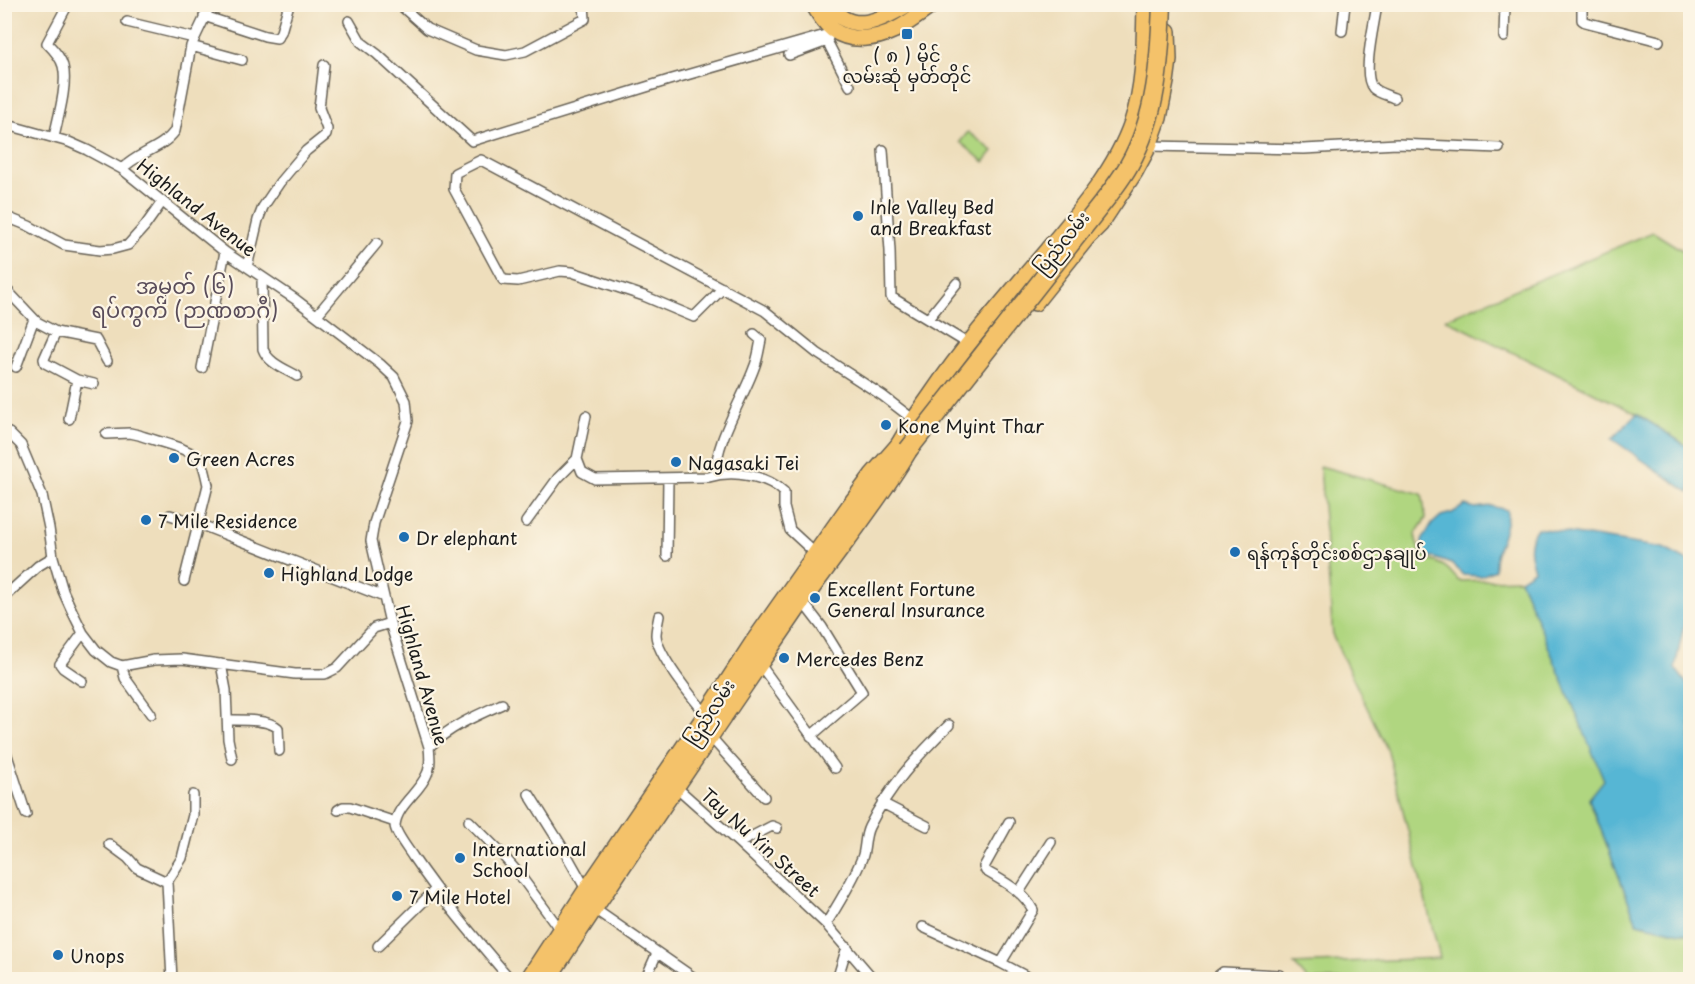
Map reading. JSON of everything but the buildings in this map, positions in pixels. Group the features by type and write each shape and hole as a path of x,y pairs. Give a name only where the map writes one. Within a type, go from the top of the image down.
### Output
{"highway":[{"name":"ပြည်လမ်း","path":"529,980 561,931 590,899 674,785 802,601 885,487 903,449 950,380 1123,162 1137,131 1149,93 1153,4"},
{"name":"ပြည်လမ်း","path":"546,980 590,899 754,643 816,554 873,476 903,449 1108,196 1129,165 1143,134 1155,94 1160,57 1162,4"}],"main road":[{"path":"813,4 822,20 833,31 865,39 896,30 934,4"},
{"path":"829,4 833,31"},
{"path":"833,31 855,22 870,23 889,16 908,4"},
{"name":"ပြည်လမ်း","path":"1145,4 1143,77 1132,123 1118,152 1094,191 1064,230 967,344 905,432 903,449 917,449 930,436 986,363 1100,225 1135,172 1149,146 1159,118 1169,60 1169,4"},
{"path":"1132,123 1149,146"}],"street":[{"path":"54,137 64,72 63,63 47,43 68,4"},
{"path":"192,4 265,36 276,38 281,32 289,4"},
{"path":"399,4 427,29 477,50 506,55 525,51 585,19 584,4"},
{"path":"1342,31 1345,4"},
{"path":"1377,4 1367,69 1368,80 1373,88 1394,98"},
{"path":"1504,37 1505,4"},
{"path":"1582,4 1584,22 1659,41"},
{"path":"122,169 128,162 169,139 174,131 192,42 208,10"},
{"path":"349,21 361,42 472,141 833,31"},
{"path":"127,22 242,60"},
{"path":"789,55 833,31"},
{"path":"833,31 850,86"},
{"path":"247,267 263,207 306,151 326,135 327,129 319,108 324,65"},
{"name":"Highland Avenue","path":"4,124 54,137 87,150 122,169 225,252 317,315 394,377 406,401 408,421 370,541 390,623 429,747 430,764 427,775 399,814 396,822"},
{"path":"1149,146 1304,149 1397,144 1499,148"},
{"path":"883,150 891,297 967,344"},
{"path":"723,288 694,317 572,272 560,271 518,281 503,280 454,189 455,173 481,160 723,288 765,311 817,353 883,396 914,420"},
{"path":"4,216 29,226 64,245 100,250 113,249 129,245 162,202"},
{"path":"317,315 377,243"},
{"path":"202,368 225,252"},
{"path":"262,277 265,356 297,376"},
{"path":"928,319 957,283"},
{"path":"4,287 37,322 56,332 96,339 107,361"},
{"path":"16,367 34,319"},
{"path":"56,332 44,359 45,363 77,380 93,384"},
{"path":"716,475 716,464 722,442 755,366 760,340 754,334"},
{"path":"69,419 77,380"},
{"path":"586,416 577,459 582,472 595,479 710,477 721,473 758,477 776,484 784,492 784,507 790,530 816,554"},
{"path":"4,430 21,445 42,495 53,557 63,591 83,633 96,650 111,662 122,666 154,660 182,659 295,674 325,674 337,668 374,628 390,623"},
{"path":"106,434 139,435 191,452 200,460 208,485 184,581"},
{"path":"526,522 558,478 577,459"},
{"path":"667,556 668,478"},
{"path":"170,515 384,597"},
{"path":"4,597 38,566 53,557"},
{"path":"802,601 822,627 862,692 812,736"},
{"path":"659,616 656,637 664,657 707,715"},
{"path":"82,681 60,664 83,633"},
{"path":"759,663 836,768"},
{"path":"221,664 226,690 228,739 232,759"},
{"path":"122,666 125,678 151,714"},
{"path":"429,747 438,738 457,726 502,704"},
{"path":"228,720 249,720 274,725 278,728 279,751"},
{"path":"826,924 844,895 863,856 864,840 882,803 949,724"},
{"path":"710,735 764,797"},
{"path":"4,746 26,814"},
{"name":"Tay Nu Yin Street","path":"674,785 826,924 874,980"},
{"path":"529,794 561,845 590,899 657,953 697,980"},
{"path":"172,980 167,882 182,858 193,815 192,795"},
{"path":"882,803 927,826"},
{"path":"338,810 350,807 396,822 395,829 435,890 511,980"},
{"path":"469,820 512,866 561,931"},
{"path":"1002,963 1033,910 1028,900 1019,892 986,871 984,867 1010,822"},
{"path":"740,843 772,826 777,828"},
{"path":"1019,892 1051,842"},
{"path":"109,844 138,868 167,882"},
{"path":"378,946 435,890"},
{"path":"923,927 1002,963 1033,980"},
{"path":"837,980 847,947"},
{"path":"645,980 657,953"},
{"path":"1216,980 1223,972 1280,977"}],"green space":[{"path":"968,132 993,151 984,162 960,142"},
{"path":"1653,232 1690,255 1690,448 1637,414 1445,319"},
{"path":"1320,466 1422,494 1426,518 1415,535 1419,550 1424,557 1446,567 1459,581 1520,579 1605,780 1589,799 1637,923 1690,935 1690,979 1308,980 1294,964 1440,958 1388,751 1333,637"}],"water":[{"path":"1637,414 1690,448 1690,493 1612,439"},
{"path":"1465,505 1475,508 1491,506 1507,510 1495,570 1481,576 1463,575 1454,565 1423,554 1422,541 1431,525 1441,516 1452,513"},
{"path":"1537,528 1663,548 1690,562 1690,596 1675,668 1690,688 1690,935 1637,923 1589,799 1604,780 1520,579 1534,570 1530,548 1531,538"}],"place":[{"name":"( ၈ ) မိုင် လမ်းဆုံ မှတ်တိုင်","path":"907,34"},
{"name":"Inle Valley Bed and Breakfast","path":"858,216"},
{"name":"Kone Myint Thar","path":"886,425"},
{"name":"Green Acres","path":"174,458"},
{"name":"Nagasaki Tei","path":"676,462"},
{"name":"7 Mile Residence","path":"146,520"},
{"name":"Dr elephant","path":"404,537"},
{"name":"ရန်ကုန်တိုင်းစစ်ဌာနချုပ်","path":"1235,552"},
{"name":"Highland Lodge","path":"269,573"},
{"name":"Excellent Fortune General Insurance","path":"815,598"},
{"name":"Mercedes Benz","path":"784,658"},
{"name":"International School","path":"460,858"},
{"name":"7 Mile Hotel","path":"397,896"},
{"name":"Unops","path":"58,955"}],"district":[{"name":"အမှတ် (၆) ရပ်ကွက် (ဉာဏစာဂီ)","path":"185,297"}]}
